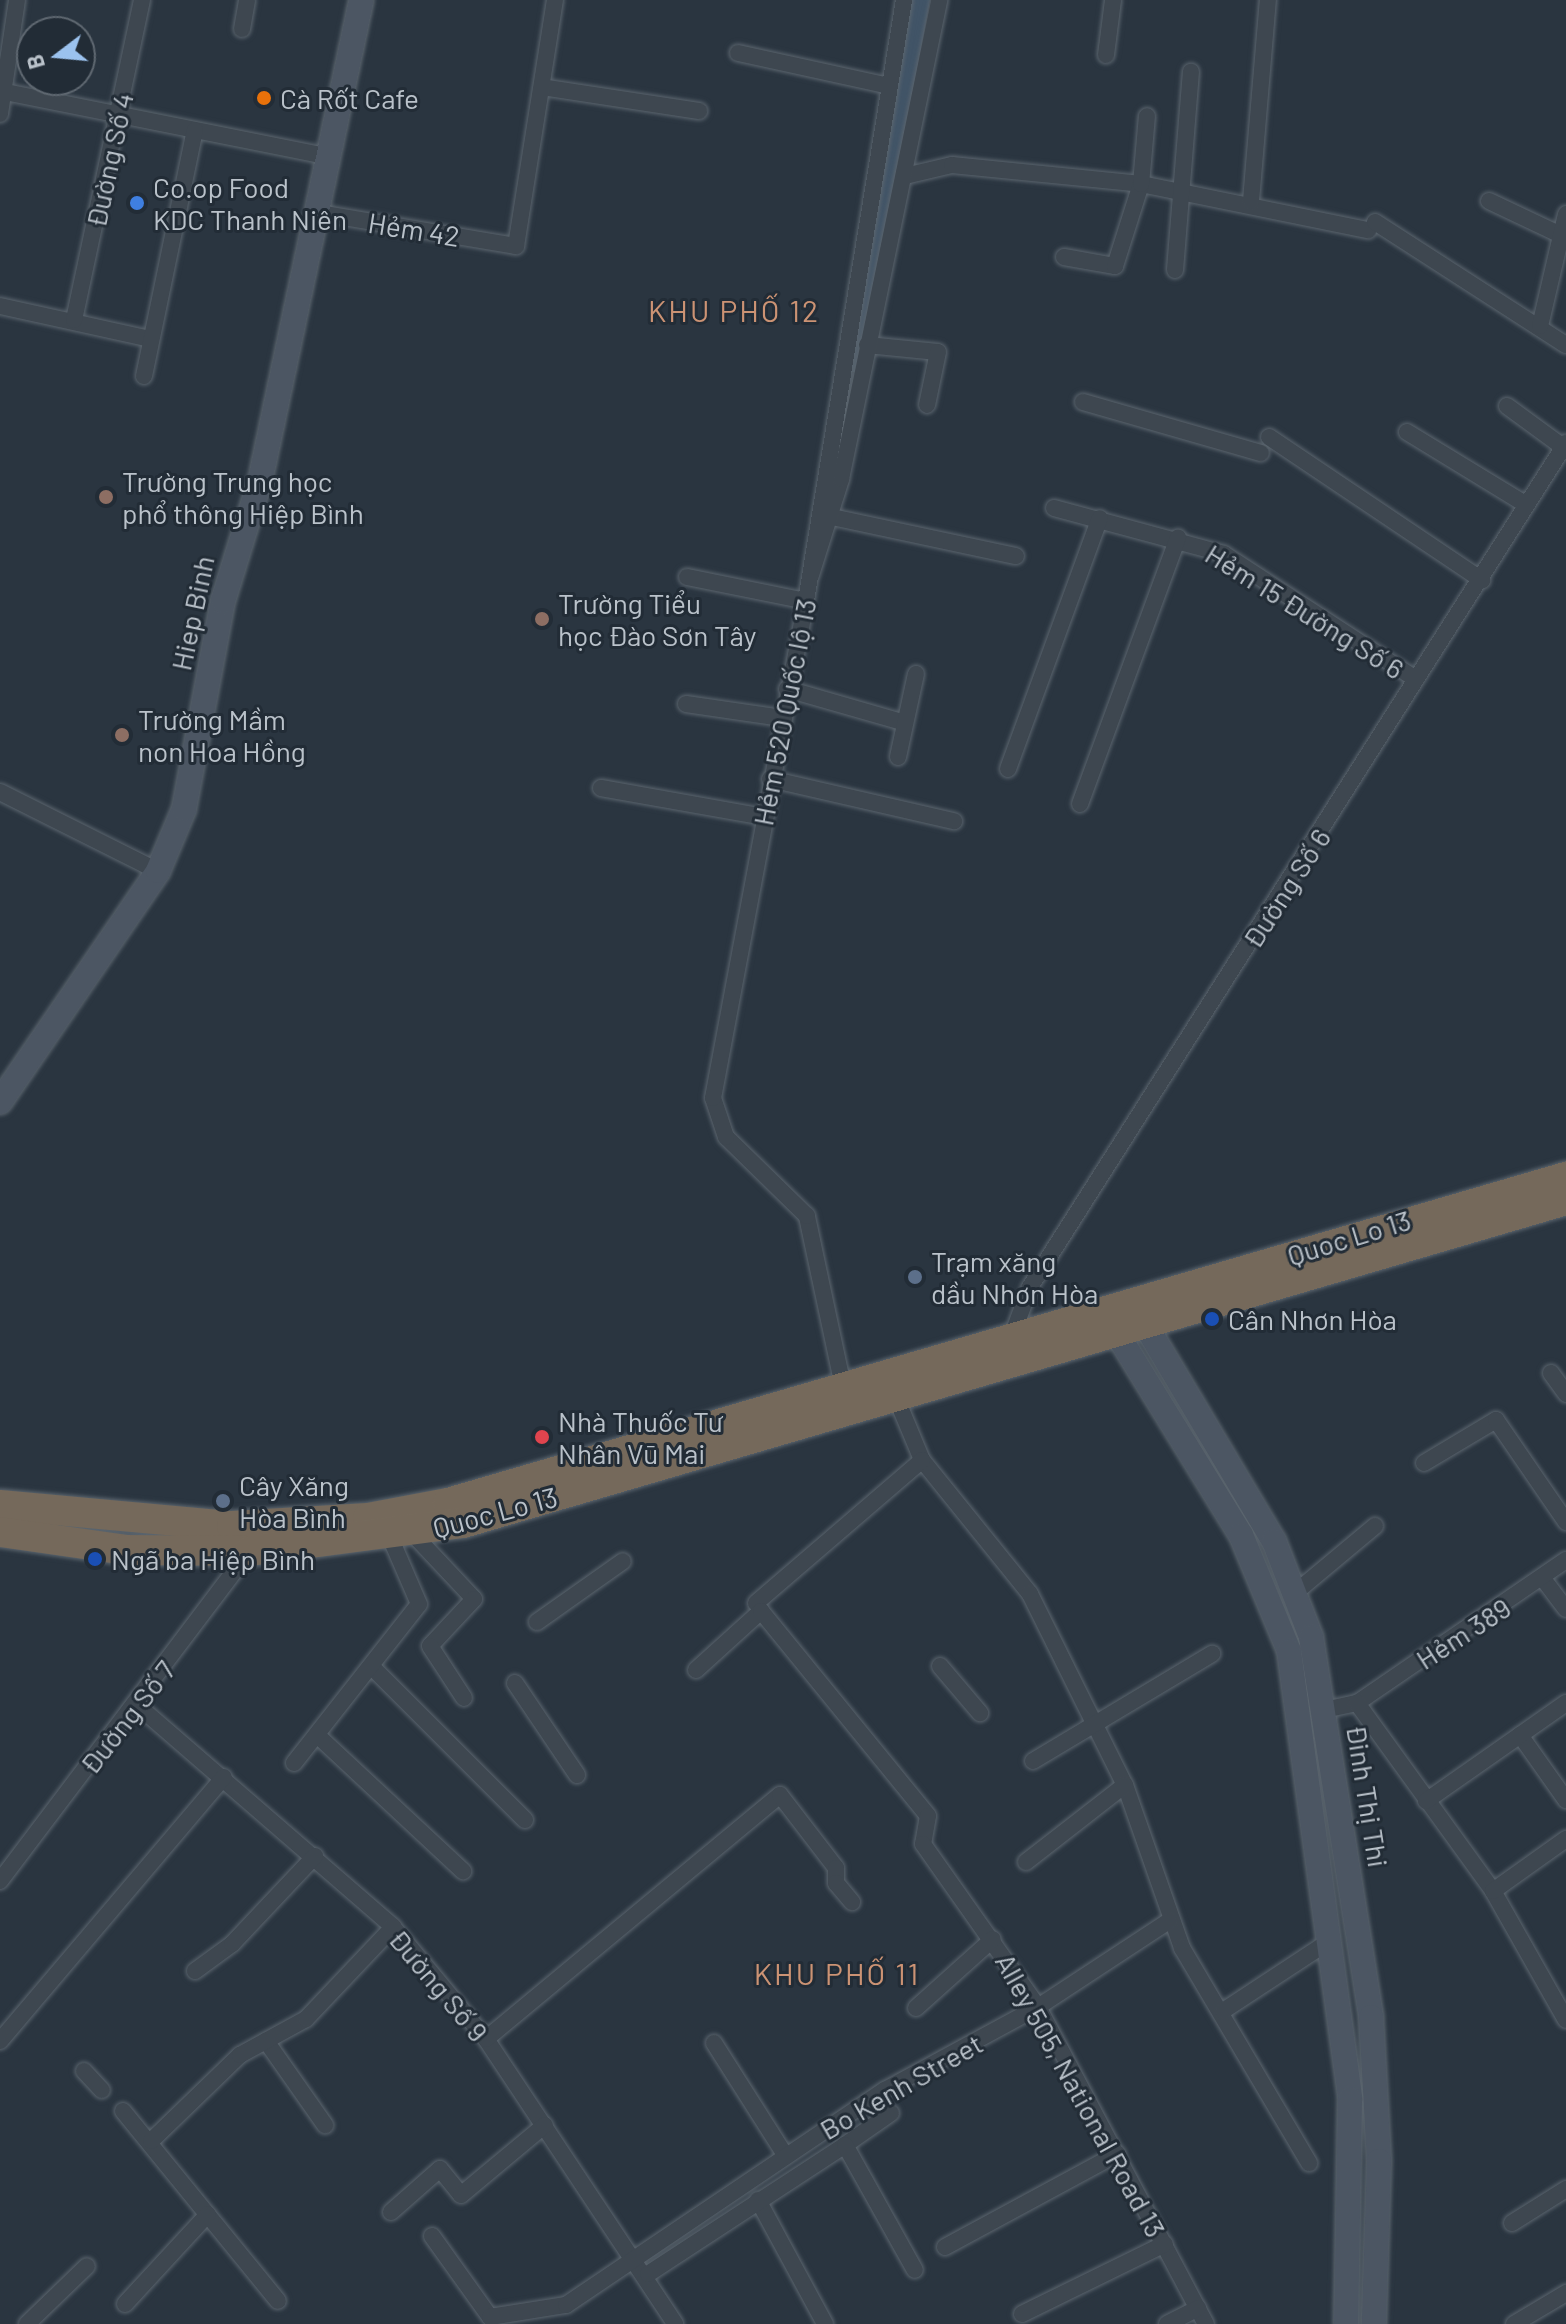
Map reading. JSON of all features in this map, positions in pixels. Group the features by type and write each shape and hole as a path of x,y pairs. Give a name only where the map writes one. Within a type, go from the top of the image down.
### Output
{"highway":[{"name":"Quoc Lo 13","path":"0,1532 126,1550 250,1551 402,1535 895,1395 1122,1315 1566,1177"},
{"name":"Quoc Lo 13","path":"0,1505 169,1525 368,1518 448,1503 1012,1336 1122,1315 1566,1200"}],"street":[{"path":"0,114 17,0"},
{"name":"Đường Số 4","path":"74,320 142,0"},
{"path":"242,29 247,0"},
{"name":"Hiep Binh","path":"0,1102 8,1075 158,871 184,809 361,0"},
{"path":"555,0 542,87 699,111"},
{"name":"Hẻm 520 Quốc lộ 13","path":"843,1386 807,1216 726,1137 714,1112 763,817 806,601 904,0"},
{"path":"809,579 832,517 939,0"},
{"path":"1106,55 1113,0"},
{"path":"1251,201 1268,0"},
{"path":"738,53 889,86"},
{"path":"1175,270 1184,191 1191,72"},
{"name":"Hẻm 42","path":"313,212 516,246 542,87"},
{"path":"5,92 325,156"},
{"path":"1064,257 1115,266 1141,184 1147,116"},
{"path":"144,376 195,130"},
{"path":"905,176 952,165 1141,184 1251,201 1372,226 1540,326 1566,345"},
{"path":"1489,201 1561,246"},
{"path":"1540,326 1566,214"},
{"path":"0,306 150,339"},
{"path":"867,345 938,352 927,405"},
{"path":"1083,402 1261,453"},
{"path":"1507,406 1565,445"},
{"path":"1407,432 1525,504"},
{"path":"1269,437 1482,580"},
{"name":"Đường Số 6","path":"1012,1336 1030,1287 1565,445"},
{"name":"Hẻm 15 Đường Số 6","path":"1054,508 1178,537 1224,554 1416,679"},
{"path":"832,517 1016,556"},
{"path":"1008,769 1100,518"},
{"path":"1080,804 1178,537"},
{"path":"687,577 806,601"},
{"path":"898,757 902,722 916,674"},
{"path":"787,689 902,722"},
{"path":"686,704 782,718"},
{"path":"770,779 954,821"},
{"path":"601,788 763,817"},
{"path":"0,792 158,871"},
{"name":"Đinh Thị Thi","path":"1122,1315 1258,1511 1296,1592 1324,1710 1372,2030 1380,2219 1374,2324"},
{"name":"Đinh Thị Thi","path":"1122,1315 1241,1535 1280,1622 1331,1940 1350,2099 1346,2324"},
{"path":"1551,1373 1566,1394"},
{"path":"895,1395 922,1460 1017,1572 1089,1722 1125,1785 1169,1921 1309,2163"},
{"path":"1424,1463 1496,1420 1566,1522"},
{"path":"696,1670 758,1607 922,1460"},
{"path":"1296,1592 1375,1526"},
{"path":"294,1763 373,1668 419,1604 402,1535"},
{"path":"402,1535 474,1599 430,1646 464,1698"},
{"name":"Đường Số 7","path":"0,1881 250,1551"},
{"name":"Hẻm 389","path":"1357,1703 1544,1580 1566,1560"},
{"path":"537,1622 623,1561"},
{"path":"1544,1580 1566,1609"},
{"name":"Alley 505, National Road 13","path":"758,1607 928,1816 923,1844 993,1939 1038,2007 1202,2316"},
{"path":"1033,1761 1089,1722 1212,1654"},
{"path":"940,1666 980,1713"},
{"path":"373,1668 525,1820"},
{"path":"515,1683 577,1775"},
{"path":"1324,1710 1357,1703 1493,1891 1566,2020"},
{"path":"1426,1801 1566,1703"},
{"name":"Đường Số 9","path":"136,1704 224,1777 393,1927 486,2039 648,2274 675,2324"},
{"path":"317,1735 463,1871"},
{"path":"1520,1735 1566,1800"},
{"path":"0,2041 224,1777"},
{"path":"1026,1862 1125,1785"},
{"path":"486,2039 780,1795 836,1868 836,1883 852,1902"},
{"path":"1493,1891 1566,1839"},
{"path":"195,1971 232,1944 315,1856"},
{"name":"Bo Kenh Street","path":"432,2236 484,2312 496,2318 566,2305 785,2155 1038,2007 1169,1921"},
{"path":"151,2141 240,2055 306,2019 393,1927"},
{"path":"916,2008 993,1939"},
{"path":"1223,2011 1331,1940"},
{"path":"266,2041 325,2125"},
{"path":"714,2043 785,2155"},
{"path":"84,2071 102,2090"},
{"path":"123,2111 151,2141 278,2301"},
{"path":"648,2274 891,2113"},
{"path":"391,2212 440,2169 461,2195 545,2125"},
{"path":"845,2145 915,2270"},
{"path":"945,2247 1117,2154"},
{"path":"1512,2223 1566,2189"},
{"path":"758,2200 825,2324"},
{"path":"125,2304 208,2214"},
{"path":"1022,2314 1165,2244"},
{"path":"27,2324 87,2266"},
{"path":"1514,2324 1566,2293"},
{"path":"1167,2324 1202,2316"}],"waterway":[{"path":"853,363 921,0"}],"place":[{"name":"Cà Rốt Cafe","path":"264,98"},
{"name":"Co.op Food KDC Thanh Niên","path":"137,203"},
{"name":"Trường Trung học phổ thông Hiệp Bình","path":"106,497"},
{"name":"Trường Tiểu học Đào Sơn Tây","path":"542,619"},
{"name":"Trường Mầm non Hoa Hồng","path":"122,735"},
{"name":"Trạm xăng dầu Nhơn Hòa","path":"915,1277"},
{"name":"Cân Nhơn Hòa","path":"1212,1319"},
{"name":"Nhà Thuốc Tư Nhân Vū Mai","path":"542,1437"},
{"name":"Cây Xăng Hòa Bình","path":"223,1501"},
{"name":"Ngã ba Hiệp Bình","path":"95,1559"}],"district":[{"name":"KHU PHỐ 12","path":"734,310"},
{"name":"KHU PHỐ 11","path":"837,1973"}]}
